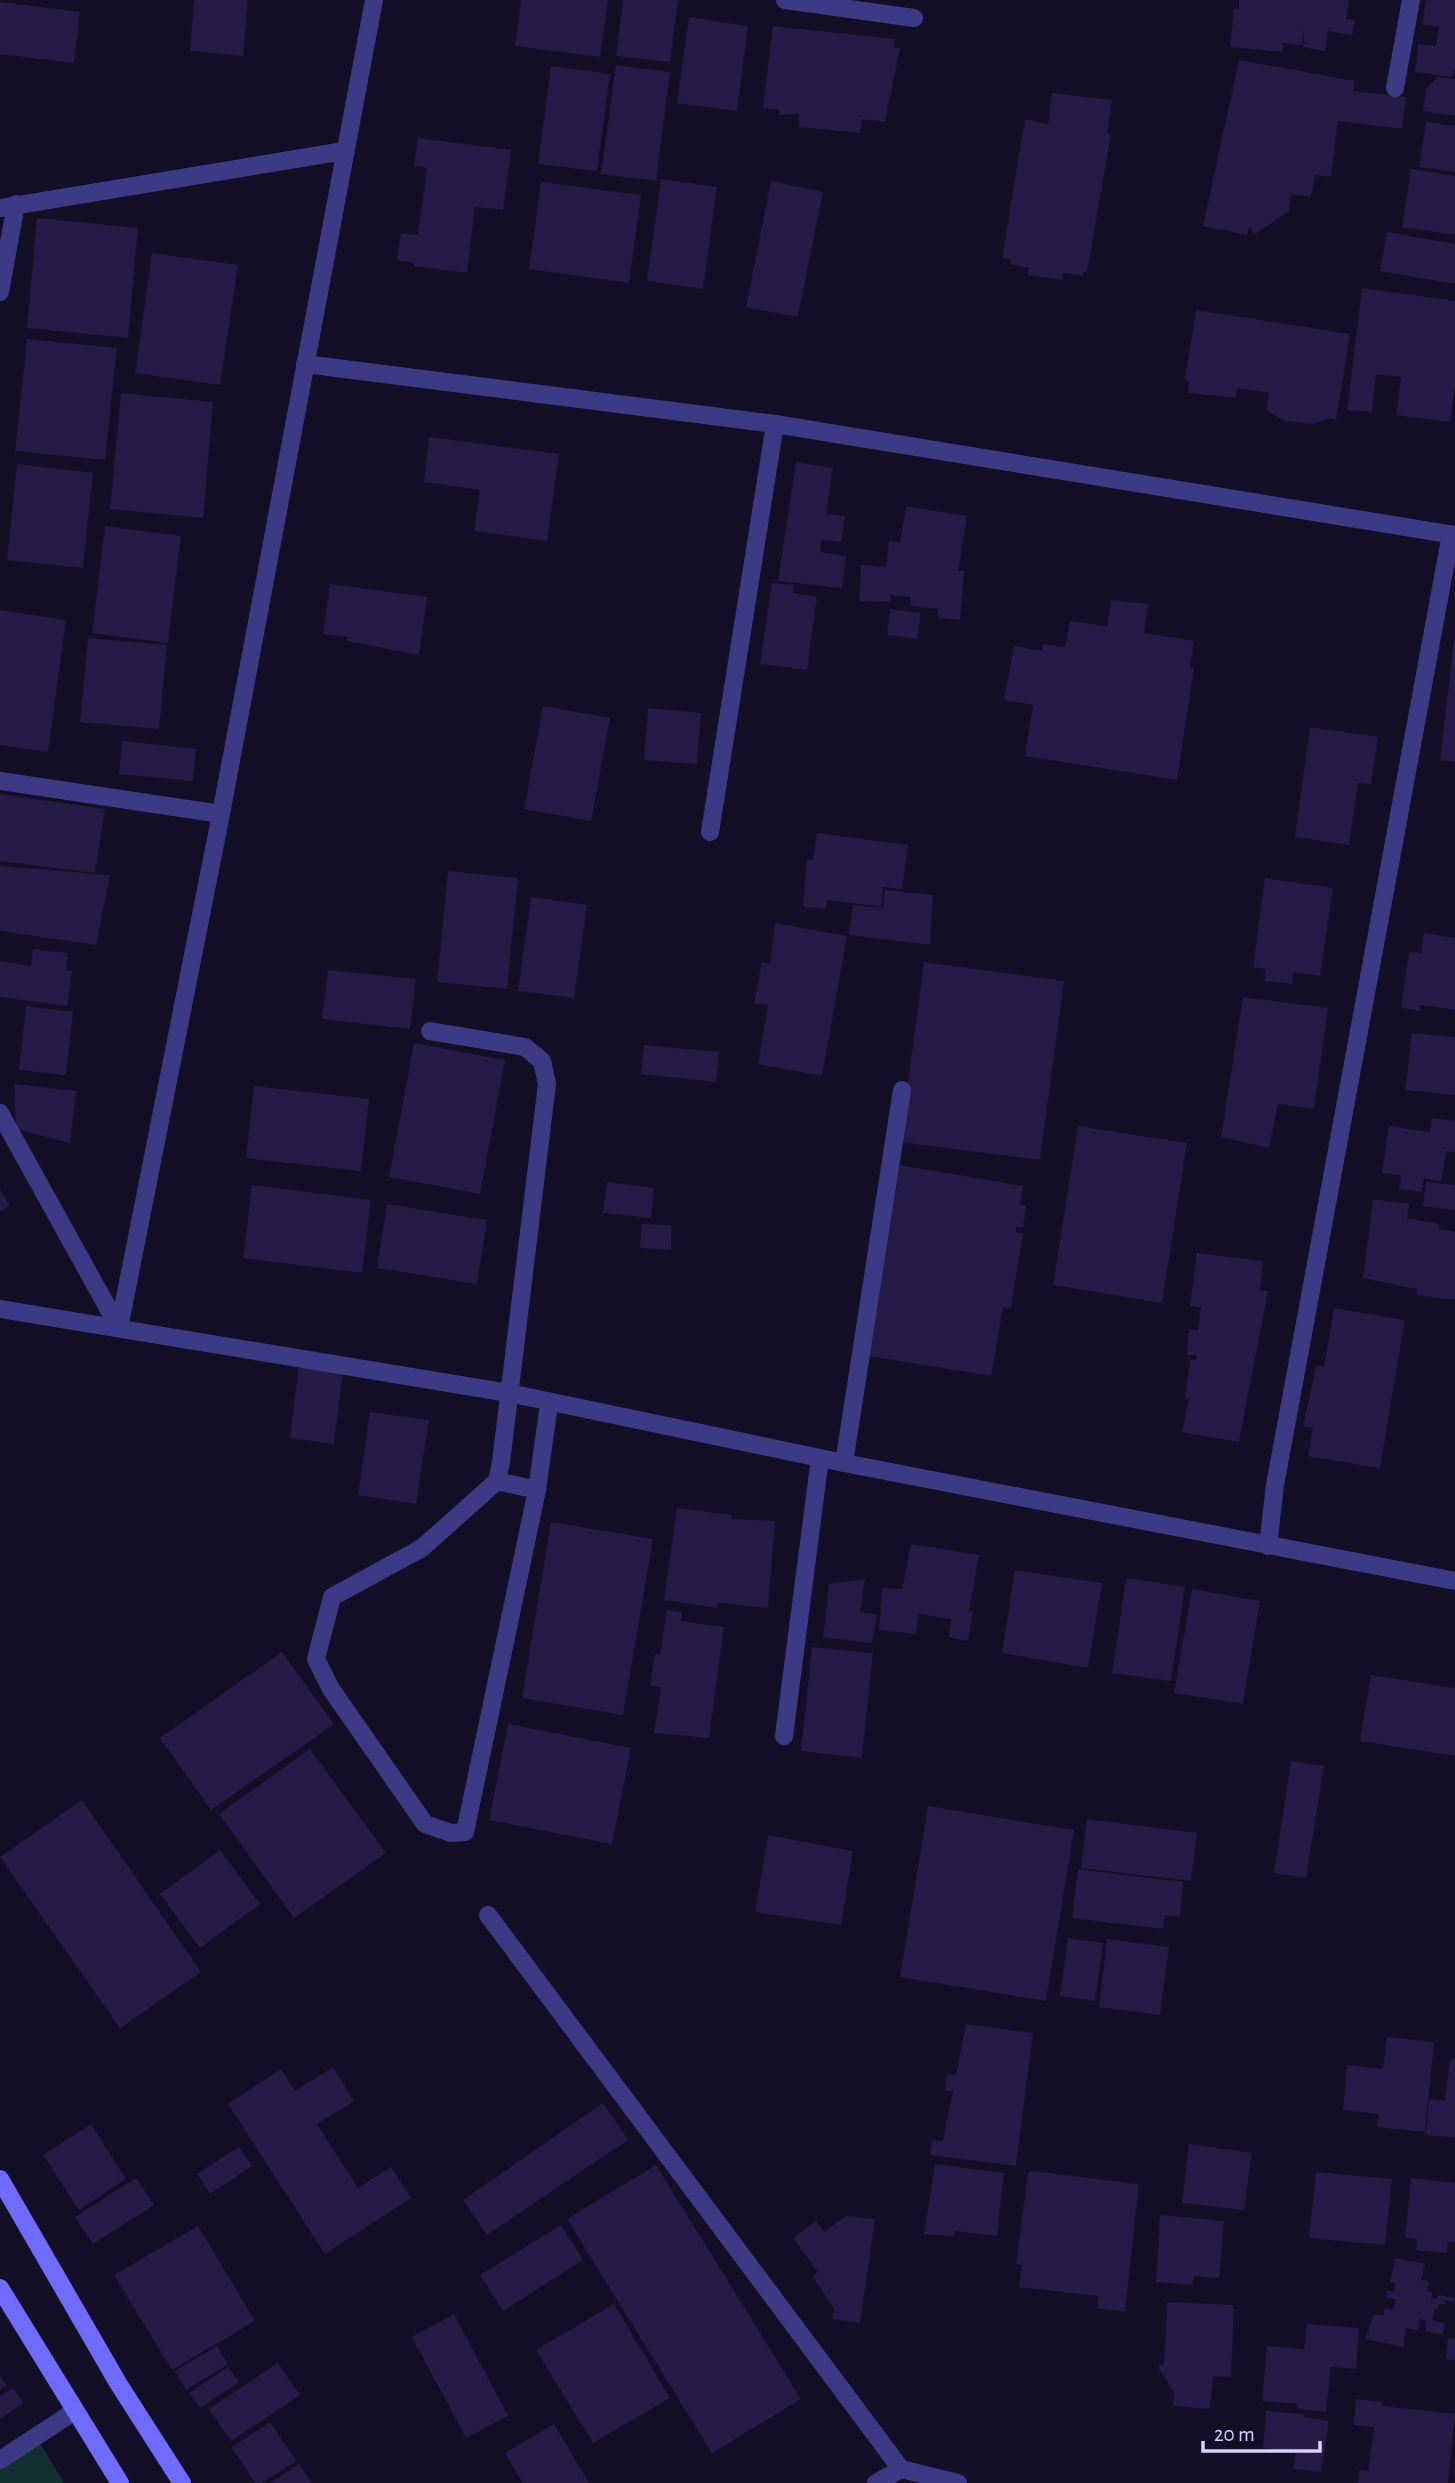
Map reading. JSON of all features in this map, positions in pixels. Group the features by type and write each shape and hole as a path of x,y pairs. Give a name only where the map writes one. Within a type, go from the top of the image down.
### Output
{"street":[{"path":"119,1328 220,814 374,0"},
{"path":"785,0 914,18"},
{"path":"1395,88 1411,0"},
{"path":"0,292 8,206 344,150"},
{"path":"305,364 775,424 1453,535 1275,1485 1268,1546"},
{"path":"710,832 775,424"},
{"path":"0,781 220,814"},
{"path":"430,1031 526,1047 542,1061 547,1084 497,1481 422,1548 332,1597 316,1659 331,1689 425,1824 451,1833 466,1832 537,1490 549,1404"},
{"path":"844,1463 902,1090"},
{"path":"0,1113 119,1328"},
{"path":"0,1308 509,1393 549,1404 844,1463 1455,1581"},
{"path":"784,1736 820,1458"},
{"path":"497,1481 537,1490"},
{"path":"488,1915 901,2469 958,2483"},
{"path":"0,2179 118,2383 182,2483"},
{"path":"0,2288 120,2483"},
{"path":"0,2460 75,2411"},
{"path":"876,2483 901,2469"}],"green space":[{"path":"40,2443 64,2483 0,2483 0,2467"}],"building":[{"path":"194,0 248,0 243,56 190,51"},
{"path":"521,0 608,0 600,57 515,46"},
{"path":"623,0 678,0 670,62 616,56"},
{"path":"1239,0 1349,0 1346,19 1355,20 1352,35 1328,31 1325,51 1303,47 1304,27 1302,45 1283,43 1282,52 1230,47 1234,9 1239,9"},
{"path":"1426,0 1455,0 1455,69 1452,77 1415,72 1418,44 1436,46 1439,27 1422,25"},
{"path":"0,2 80,12 74,63 0,54"},
{"path":"689,17 748,26 737,111 677,103"},
{"path":"773,26 895,39 894,48 900,48 885,122 862,119 860,133 799,127 799,114 779,115 779,110 763,108"},
{"path":"1239,60 1355,81 1353,91 1406,97 1402,129 1338,121 1331,177 1315,175 1311,197 1291,194 1289,211 1255,234 1249,227 1247,235 1203,226"},
{"path":"616,65 670,72 656,181 601,174"},
{"path":"551,66 610,74 597,171 538,164"},
{"path":"1438,77 1455,79 1455,116 1423,111 1426,89"},
{"path":"1052,93 1112,100 1107,134 1111,134 1087,272 1083,272 1083,276 1063,273 1062,280 1028,275 1029,268 1010,264 1011,259 1002,258 1025,119 1048,124"},
{"path":"1426,122 1455,126 1455,172 1419,167"},
{"path":"418,138 511,150 503,210 475,207 467,273 414,266 414,263 397,260 401,233 418,235 427,168 414,166"},
{"path":"1411,169 1455,176 1455,235 1402,227"},
{"path":"661,179 717,187 703,289 647,281"},
{"path":"771,181 823,192 798,317 746,307"},
{"path":"541,182 641,195 629,283 529,269"},
{"path":"37,218 138,228 128,338 27,328"},
{"path":"1387,232 1455,244 1455,284 1380,271"},
{"path":"152,253 238,265 220,385 135,373"},
{"path":"1362,288 1455,301 1455,384 1450,422 1396,415 1401,377 1376,374 1372,412 1347,410"},
{"path":"1196,310 1350,334 1336,420 1330,418 1313,424 1284,421 1266,410 1269,393 1237,388 1236,398 1188,393 1189,381 1185,380"},
{"path":"27,339 117,348 105,460 15,451"},
{"path":"121,393 213,402 203,518 110,509"},
{"path":"429,437 559,454 547,541 474,531 480,490 424,482"},
{"path":"796,462 833,468 826,514 845,516 841,542 822,540 820,552 846,556 842,588 778,581"},
{"path":"17,464 93,473 83,568 7,560"},
{"path":"906,506 967,516 958,571 964,571 960,620 938,618 938,609 910,606 911,597 891,595 890,602 859,601 861,565 886,567 889,541 900,543"},
{"path":"105,526 181,536 168,643 92,633"},
{"path":"772,583 794,585 793,593 817,597 807,670 760,664"},
{"path":"330,584 427,597 419,655 347,641 347,637 323,634"},
{"path":"1111,600 1148,604 1144,633 1194,641 1190,667 1194,668 1177,780 1025,756 1033,705 1004,700 1014,646 1042,651 1043,644 1065,647 1070,621 1107,626"},
{"path":"890,609 921,613 917,639 887,635"},
{"path":"0,610 66,620 48,752 0,745"},
{"path":"88,638 167,645 159,729 80,722"},
{"path":"1455,640 1455,762 1440,760"},
{"path":"543,706 610,718 591,821 524,809"},
{"path":"648,708 701,713 697,764 644,760"},
{"path":"1310,727 1378,737 1371,784 1358,783 1349,845 1295,837"},
{"path":"122,741 196,749 193,781 119,774"},
{"path":"0,794 105,809 95,873 0,861"},
{"path":"817,833 908,845 902,889 883,887 881,907 827,900 826,909 803,907 807,859 813,860"},
{"path":"0,866 110,875 96,945 0,931"},
{"path":"448,871 518,878 507,989 437,982"},
{"path":"1265,878 1333,888 1320,976 1293,972 1292,984 1265,981 1266,969 1253,967"},
{"path":"885,890 933,895 930,945 849,935 853,905 883,908"},
{"path":"531,897 587,905 574,998 518,991"},
{"path":"775,923 847,936 822,1076 758,1064 768,1005 754,1003 762,962 770,964"},
{"path":"1424,933 1455,938 1455,1010 1421,1005 1420,1011 1401,1008 1409,952 1421,953"},
{"path":"33,949 68,953 66,970 72,971 67,1006 0,997 0,961 31,966"},
{"path":"924,962 1064,981 1040,1160 900,1142"},
{"path":"328,970 416,979 410,1029 322,1019"},
{"path":"1243,997 1328,1008 1314,1109 1278,1104 1269,1148 1221,1137"},
{"path":"26,1006 73,1012 66,1075 19,1070"},
{"path":"1412,1033 1455,1037 1455,1095 1405,1090"},
{"path":"414,1043 505,1060 480,1194 389,1177"},
{"path":"644,1045 719,1052 716,1082 641,1074"},
{"path":"14,1084 76,1091 70,1143 16,1129"},
{"path":"254,1086 369,1099 361,1171 246,1158"},
{"path":"1432,1118 1455,1121 1455,1152 1446,1151 1441,1181 1424,1178 1421,1192 1399,1189 1401,1175 1382,1173 1389,1126 1430,1132"},
{"path":"1078,1126 1187,1143 1162,1303 1053,1285"},
{"path":"900,1165 1023,1186 1020,1205 1026,1206 1023,1228 1016,1227 1016,1232 1023,1234 1011,1308 1003,1307 991,1376 869,1356"},
{"path":"607,1182 654,1188 651,1218 603,1213"},
{"path":"1426,1182 1455,1185 1455,1210 1423,1206"},
{"path":"252,1185 371,1200 362,1273 243,1258"},
{"path":"0,1189 10,1206 0,1211"},
{"path":"1373,1199 1409,1204 1407,1218 1439,1224 1439,1229 1455,1232 1455,1300 1416,1295 1417,1289 1363,1278"},
{"path":"387,1204 487,1220 477,1284 377,1268"},
{"path":"641,1224 672,1225 671,1250 640,1248"},
{"path":"1197,1253 1263,1261 1260,1290 1268,1291 1239,1442 1182,1432 1189,1399 1185,1398 1190,1360 1196,1360 1197,1355 1187,1355 1189,1329 1198,1330 1201,1307 1190,1306"},
{"path":"1334,1308 1405,1320 1380,1468 1308,1456 1313,1428 1303,1426 1316,1366 1324,1367"},
{"path":"299,1364 343,1370 334,1444 290,1438"},
{"path":"370,1412 429,1420 416,1504 358,1495"},
{"path":"677,1508 732,1515 731,1519 775,1521 768,1608 719,1603 718,1608 664,1600"},
{"path":"551,1522 653,1539 623,1715 522,1698"},
{"path":"911,1544 979,1555 969,1611 973,1612 968,1641 949,1637 951,1619 918,1614 916,1634 879,1630 882,1588 902,1589"},
{"path":"1015,1570 1102,1583 1088,1668 1002,1653"},
{"path":"1126,1578 1185,1587 1171,1681 1112,1673"},
{"path":"865,1579 860,1612 877,1615 872,1643 823,1637 829,1584"},
{"path":"1192,1589 1260,1601 1243,1704 1174,1693"},
{"path":"667,1610 682,1612 681,1621 724,1627 709,1738 654,1733 661,1687 650,1686 655,1654 660,1655"},
{"path":"812,1647 873,1653 862,1758 801,1751"},
{"path":"282,1652 334,1724 211,1810 160,1738"},
{"path":"1371,1675 1455,1688 1455,1756 1360,1741"},
{"path":"508,1724 631,1748 612,1844 489,1820"},
{"path":"310,1749 386,1853 294,1918 219,1814"},
{"path":"1291,1761 1324,1766 1306,1878 1274,1873"},
{"path":"82,1800 201,1972 120,2028 0,1857"},
{"path":"928,1806 1074,1830 1046,2001 900,1977"},
{"path":"1087,1819 1197,1833 1191,1881 1081,1868"},
{"path":"768,1835 853,1851 841,1925 755,1912"},
{"path":"220,1850 260,1904 200,1948 160,1894"},
{"path":"1078,1869 1183,1882 1180,1917 1165,1915 1163,1929 1072,1918"},
{"path":"1068,1938 1103,1943 1095,2001 1060,1996"},
{"path":"1107,1939 1169,1947 1160,2015 1099,2007"},
{"path":"966,2024 1033,2033 1016,2166 930,2155 932,2140 943,2141 953,2091 945,2091 947,2074 956,2075"},
{"path":"1387,2037 1434,2042 1425,2132 1377,2127 1379,2114 1343,2110 1347,2065 1383,2069"},
{"path":"1450,2059 1455,2059 1455,2138 1426,2135 1429,2099 1445,2101"},
{"path":"333,2067 354,2101 317,2124 358,2188 391,2167 411,2198 325,2254 228,2104 281,2069 295,2091"},
{"path":"603,2103 628,2140 487,2235 463,2200"},
{"path":"91,2124 126,2179 79,2210 43,2155"},
{"path":"1189,2144 1252,2153 1244,2210 1182,2203"},
{"path":"239,2147 252,2166 210,2194 197,2174"},
{"path":"935,2164 1004,2173 997,2236 955,2231 954,2237 924,2234"},
{"path":"656,2165 801,2399 712,2453 567,2219"},
{"path":"1033,2171 1139,2184 1125,2312 1097,2308 1099,2296 1019,2287 1022,2265 1016,2264 1028,2173"},
{"path":"1316,2172 1392,2179 1385,2245 1309,2238"},
{"path":"136,2178 154,2205 93,2244 75,2217"},
{"path":"1411,2178 1455,2183 1455,2243 1448,2242 1447,2253 1416,2250 1417,2239 1405,2238"},
{"path":"1160,2215 1224,2221 1219,2278 1194,2276 1192,2285 1156,2282"},
{"path":"846,2216 875,2219 860,2323 832,2319 834,2309 813,2276 818,2272 793,2238 816,2221 824,2232"},
{"path":"561,2225 583,2260 503,2311 480,2275"},
{"path":"198,2226 255,2321 172,2370 114,2275"},
{"path":"1395,2258 1425,2264 1421,2280 1429,2281 1427,2292 1432,2292 1431,2298 1437,2299 1438,2295 1454,2298 1453,2302 1445,2300 1445,2304 1439,2304 1438,2309 1435,2308 1432,2320 1445,2323 1443,2335 1425,2331 1427,2321 1420,2319 1418,2330 1406,2328 1403,2347 1365,2339 1374,2314 1383,2316 1385,2308 1393,2310 1396,2299 1386,2297 1387,2290 1394,2292 1395,2283 1390,2282"},
{"path":"1167,2302 1234,2305 1231,2377 1213,2376 1210,2409 1173,2406 1174,2392 1158,2367 1164,2364"},
{"path":"614,2304 670,2398 593,2443 536,2350"},
{"path":"454,2314 508,2416 466,2438 412,2337"},
{"path":"1307,2324 1359,2328 1356,2369 1331,2367 1326,2412 1297,2409 1297,2404 1262,2401 1267,2346 1304,2349"},
{"path":"1448,2338 1455,2339 1455,2360 1446,2359"},
{"path":"217,2346 228,2364 186,2390 175,2371"},
{"path":"278,2363 300,2395 231,2441 209,2409"},
{"path":"228,2367 239,2382 200,2408 189,2393"},
{"path":"0,2375 7,2386 0,2390"},
{"path":"13,2388 24,2403 0,2419 0,2396"},
{"path":"1356,2399 1383,2402 1382,2406 1455,2414 1448,2483 1358,2483 1359,2470 1368,2471 1374,2427 1354,2425"},
{"path":"1266,2411 1304,2414 1304,2417 1329,2421 1321,2472 1293,2469 1296,2451 1263,2448"},
{"path":"270,2422 296,2461 262,2483 255,2483 232,2447"},
{"path":"554,2424 589,2483 523,2483 505,2453"},
{"path":"299,2464 312,2483 270,2483"}]}
